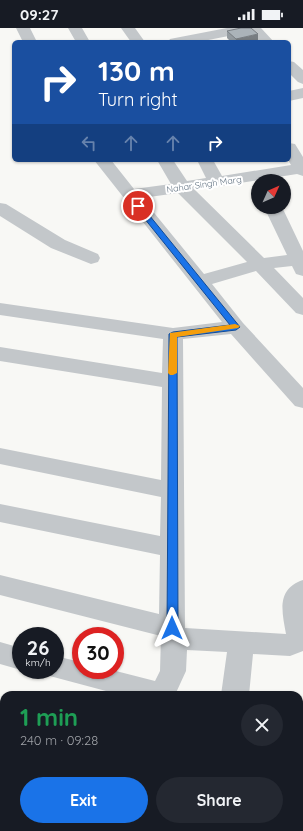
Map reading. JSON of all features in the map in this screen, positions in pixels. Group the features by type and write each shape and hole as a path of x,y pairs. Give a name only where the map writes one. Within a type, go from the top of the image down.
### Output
{"street":[{"path":"23,28 29,40"},
{"path":"75,28 82,40"},
{"path":"128,28 137,40"},
{"path":"178,28 184,40"},
{"path":"190,40 252,28 265,40"},
{"path":"291,67 303,79"},
{"path":"291,151 302,169"},
{"path":"104,162 236,327 303,400"},
{"path":"165,162 182,187 303,309"},
{"path":"206,162 217,182"},
{"path":"250,162 257,174"},
{"name":"Nahar Singh Marg","path":"278,174 302,169"},
{"name":"Nahar Singh Marg","path":"129,195 217,182 251,179"},
{"path":"0,208 58,244 91,258"},
{"path":"199,282 260,264 301,263 276,214"},
{"path":"0,309 173,334 236,327"},
{"path":"164,691 173,671 174,633 172,548 173,334"},
{"path":"0,354 173,382"},
{"path":"0,456 172,491"},
{"path":"0,513 172,548"},
{"path":"0,585 174,633 241,643 290,645 296,643 300,637 295,609 295,600 298,594 303,590"},
{"path":"235,691 241,643"},
{"path":"0,653 12,656"},
{"path":"64,669 147,691"}],"building":[{"path":"241,28 251,28 258,34 236,39 227,31"}],"slow traffic":[{"path":"173,373 173,334 236,327 235,326"}],"route":[{"path":"138,206 236,327 173,334 172,628"}]}
